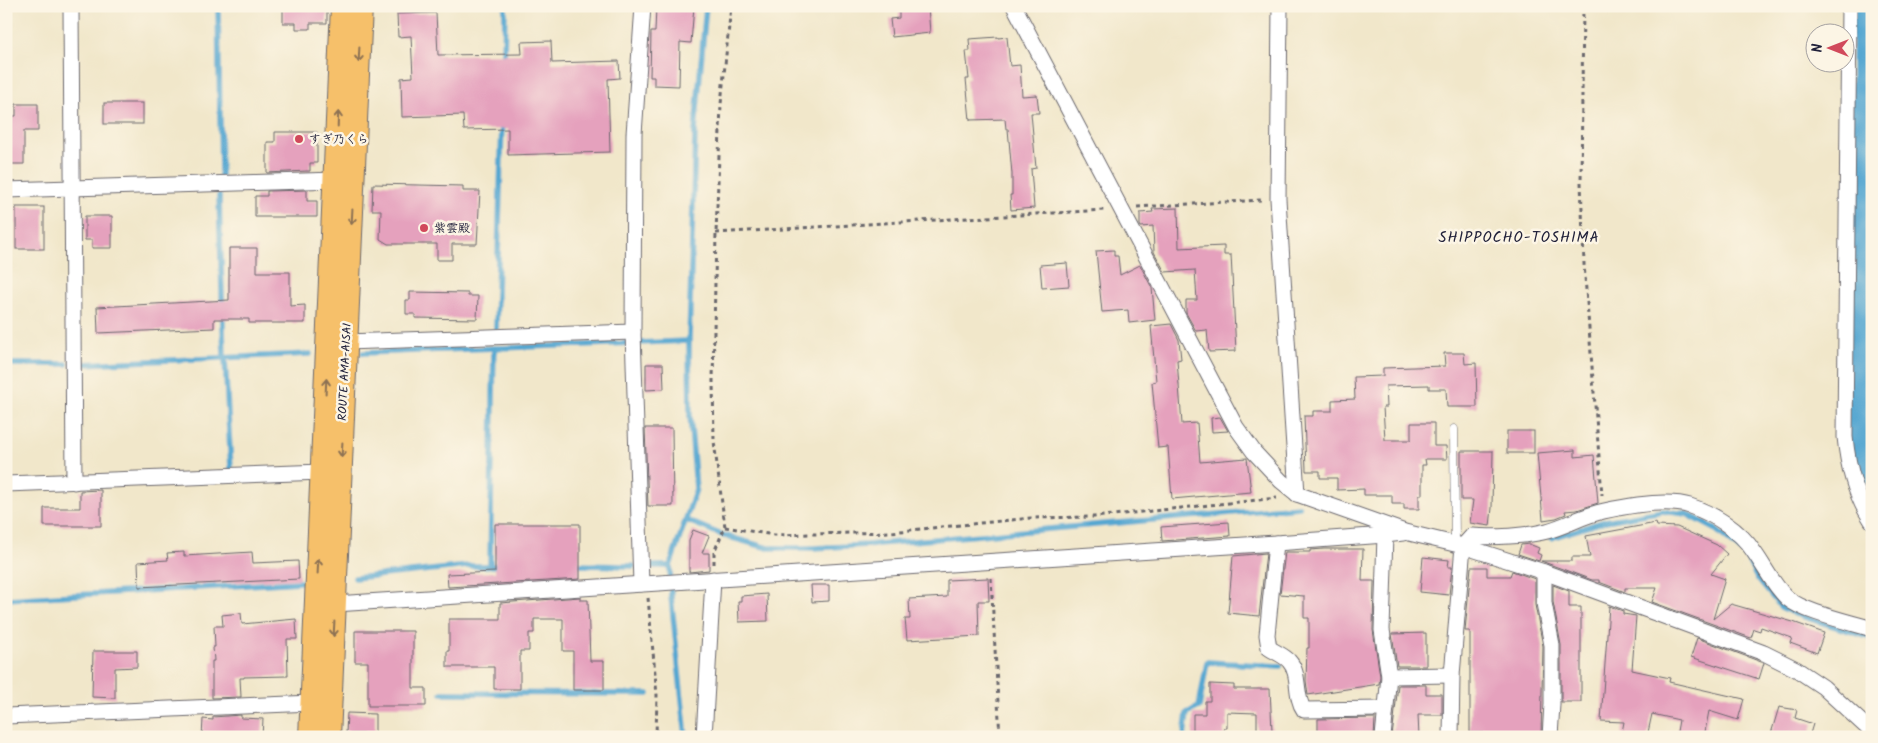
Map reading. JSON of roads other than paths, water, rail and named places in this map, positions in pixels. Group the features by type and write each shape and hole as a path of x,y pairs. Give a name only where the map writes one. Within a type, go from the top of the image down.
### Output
{"main road":[{"name":"ROUTE AMA-AISAI","path":"310,737 336,180 342,6"},
{"name":"ROUTE AMA-AISAI","path":"329,737 361,6"}],"street":[{"path":"71,6 74,482"},
{"path":"643,6 634,134 633,339 649,583"},
{"path":"1014,6 1236,427 1254,452 1281,481 1297,494 1405,532 1459,545 1544,572 1764,653 1796,669 1823,687 1872,732"},
{"path":"1280,6 1278,199 1297,494"},
{"path":"1849,6 1845,437 1850,474 1859,498 1872,522"},
{"path":"6,190 336,180"},
{"path":"346,342 633,339"},
{"path":"6,484 322,472"},
{"path":"1459,545 1472,536 1487,538 1546,531 1604,511 1650,504 1690,506 1718,519 1736,532 1753,549 1773,582 1788,598 1801,606 1872,629"},
{"path":"335,604 1385,536 1405,532"},
{"path":"1383,737 1389,676 1382,630 1385,536"},
{"path":"1276,543 1267,635 1269,648 1289,661 1294,671 1300,705 1304,710 1386,709"},
{"path":"1451,737 1452,676 1459,545"},
{"path":"1544,572 1544,603 1552,645 1550,737"},
{"path":"704,737 713,579"},
{"path":"1389,676 1452,676"},
{"path":"6,716 312,704"}],"lane":[{"path":"1454,429 1459,545"}],"waterway":[{"path":"218,6 221,175"},
{"path":"504,62 505,6"},
{"path":"686,737 671,597 670,566 696,489 690,415 689,341 695,132 706,6"},
{"path":"1868,6 1864,436 1872,476"},
{"path":"496,328 502,123"},
{"path":"219,196 224,358"},
{"path":"363,353 689,341"},
{"path":"490,566 494,348"},
{"path":"81,364 310,354"},
{"path":"225,358 231,469"},
{"path":"6,364 66,364"},
{"path":"686,520 722,535 768,548 814,548 1299,507"},
{"path":"1551,538 1605,521 1662,511 1687,514 1715,529 1745,554 1757,578 1781,607 1795,614 1868,637 1872,641"},
{"path":"574,565 633,566"},
{"path":"355,578 468,566 502,566"},
{"path":"648,566 670,566"},
{"path":"6,599 301,582"},
{"path":"1184,737 1187,713 1199,707 1207,662 1280,666"},
{"path":"442,693 648,694"}],"place":[{"name":"すぎ乃くら","path":"299,139"},
{"name":"紫雲殿","path":"424,228"}],"district":[{"name":"SHIPPOCHO-TOSHIMA","path":"1519,238"}]}
